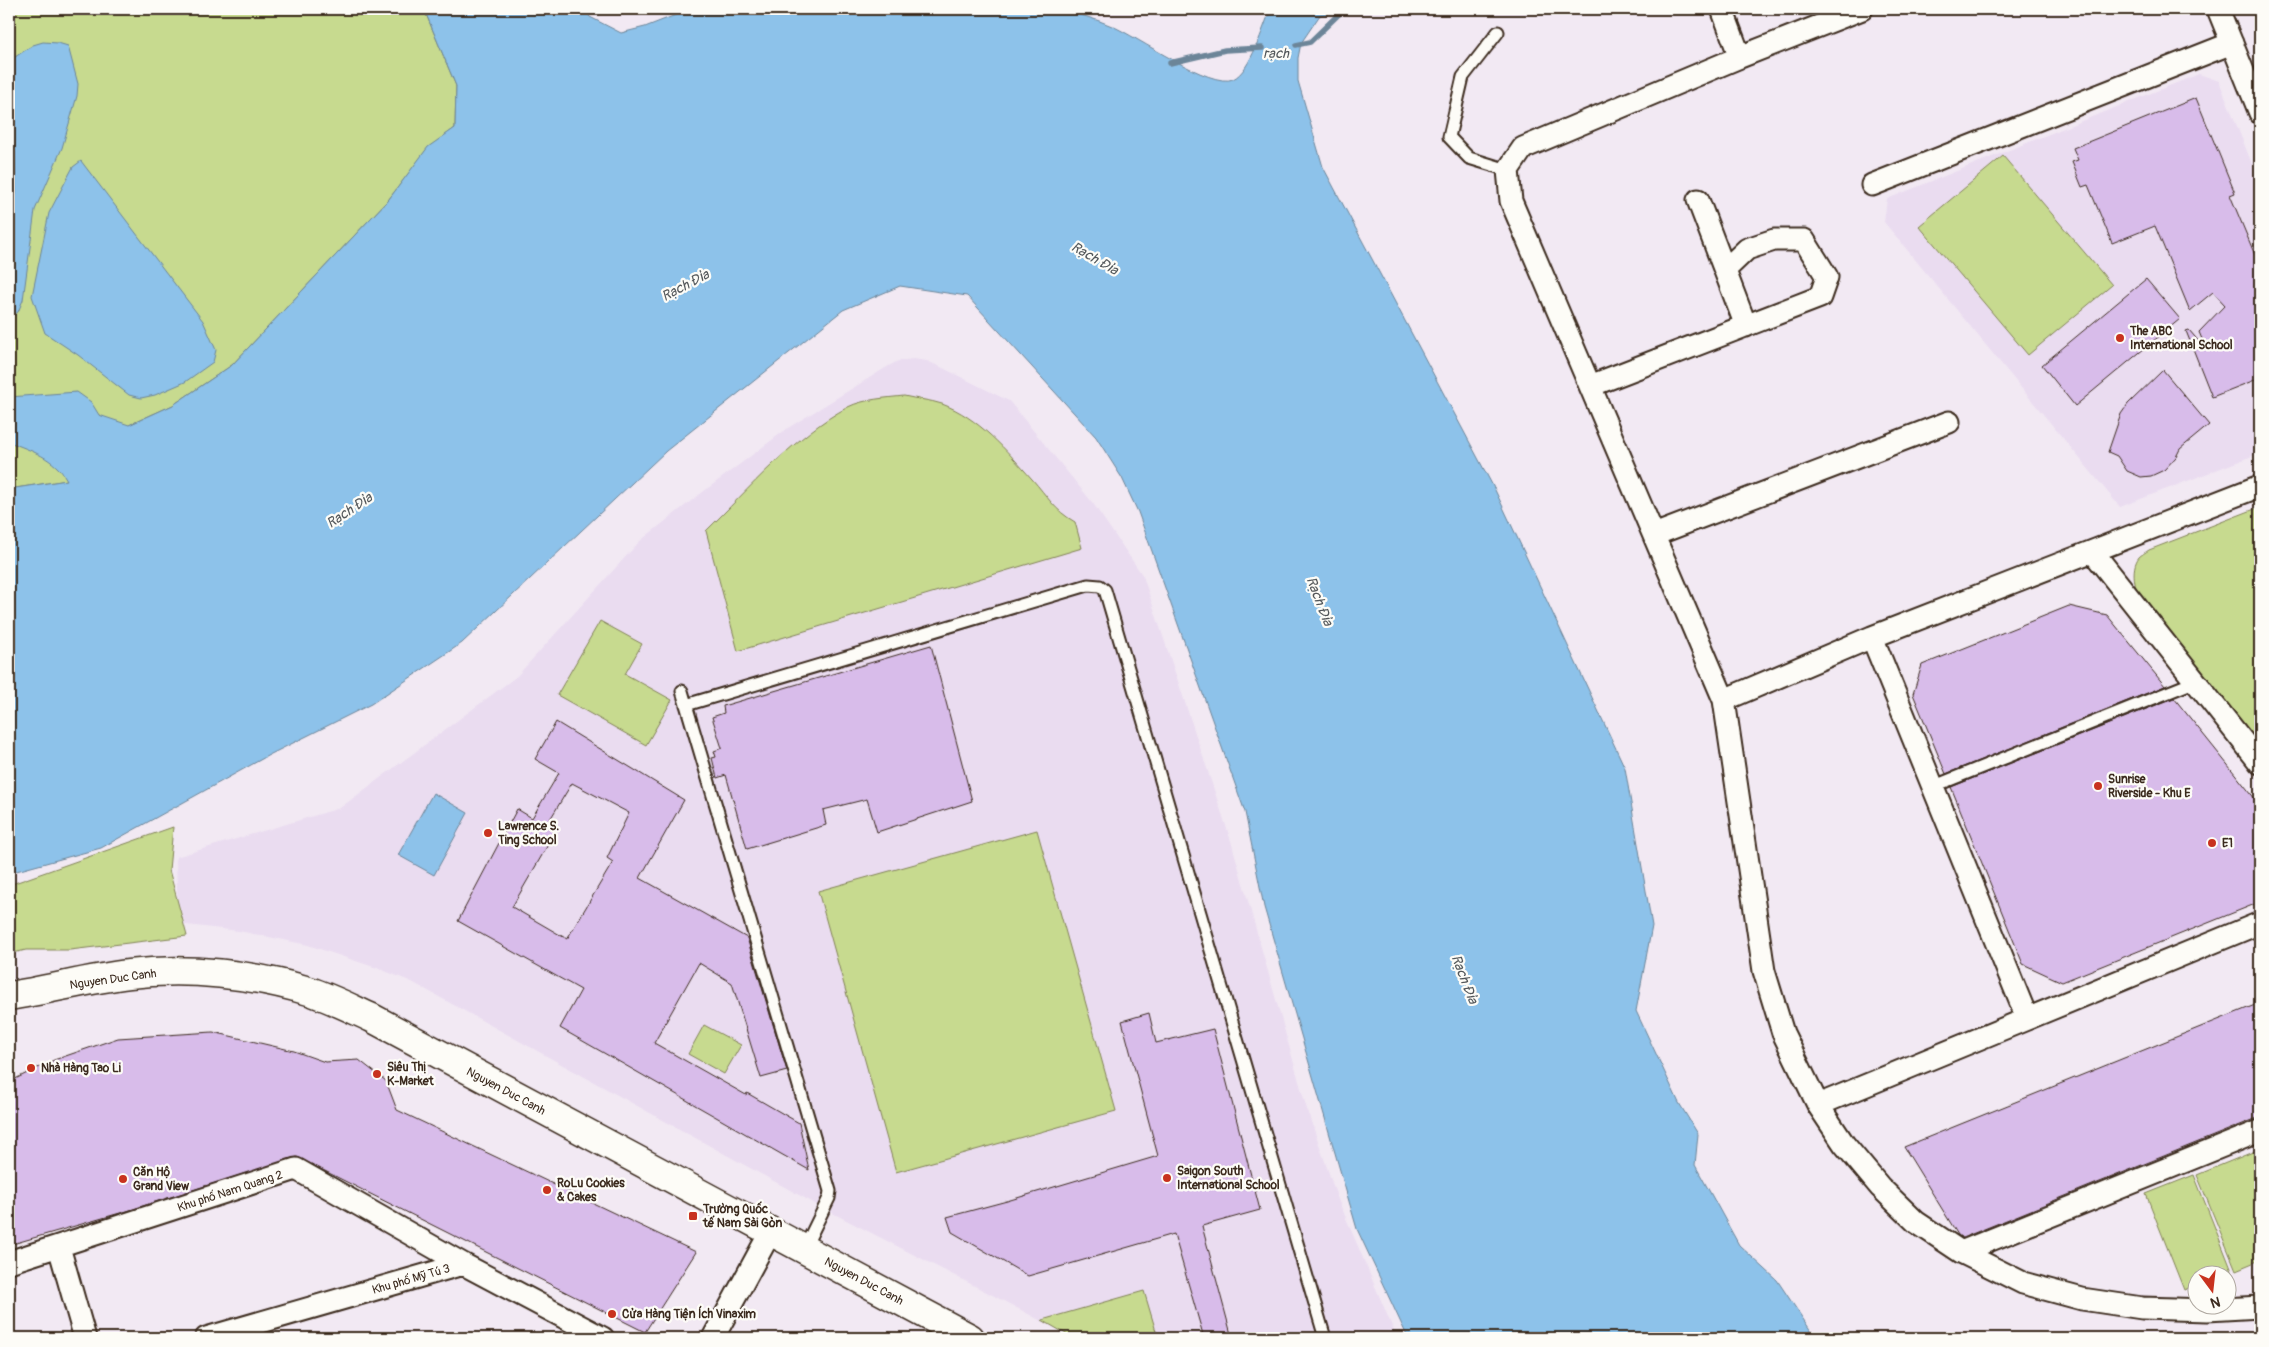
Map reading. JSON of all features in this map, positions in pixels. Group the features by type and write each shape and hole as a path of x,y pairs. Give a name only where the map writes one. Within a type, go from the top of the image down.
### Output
{"main road":[{"name":"Nguyen Duc Canh","path":"9,996 105,978 156,972 183,972 251,978 311,992 372,1018 970,1338"}],"street":[{"path":"1722,9 1740,57"},
{"path":"1862,9 1740,57 1523,148 1508,170 1511,201 1724,700 1764,971 1783,1033 1818,1105 1844,1144 1880,1187 1916,1222 1961,1252 2023,1283 2082,1299 2142,1308 2206,1310 2260,1307"},
{"path":"2218,9 2260,113"},
{"path":"1872,185 2232,43"},
{"path":"1698,200 1746,326"},
{"path":"1590,386 1820,297 1827,278 1804,240 1774,240 1747,249 1725,270"},
{"path":"1654,535 1949,422"},
{"path":"1724,700 1872,637 2260,486"},
{"path":"2093,552 2260,763"},
{"path":"1872,637 2027,1018"},
{"path":"1818,1105 2260,923"},
{"path":"1961,1252 2260,1131"},
{"name":"Khu phố Nam Quang 2","path":"9,1262 296,1169 463,1264"},
{"path":"713,1338 771,1231"},
{"path":"59,1247 85,1338"},
{"name":"Khu phố Mỹ Tú 3","path":"206,1338 463,1264 603,1338"}],"lane":[{"path":"1498,32 1463,78 1449,137 1469,158 1508,170"},
{"path":"686,705 1088,585 1100,586 1106,590 1326,1338"},
{"path":"1932,787 2194,682"},
{"path":"682,691 830,1191 829,1198 804,1249"}],"shaded area":[{"name":"The ABC International School","path":"2199,74 2219,81 2260,184 2260,453 2120,507 1884,222 1887,199"},
{"path":"913,359 927,361 1009,401 1092,502 1143,576 1231,841 1306,1106 1337,1197 1397,1338 1073,1338 819,1206 412,982 380,969 308,945 239,931 178,924 176,857 340,808 517,676 640,541 691,501 788,428 887,367 898,361"}],"green space":[{"path":"9,9 424,9 456,86 455,128 428,148 389,199 232,365 173,405 129,425 68,480 9,489"},
{"path":"2003,156 2112,285 2028,355 1919,226"},
{"path":"904,396 942,404 968,417 980,426 1012,457 1056,508 1075,522 1082,548 738,651 706,531 791,447 828,419 848,407 861,402"},
{"path":"2260,507 2260,743 2141,600 2135,585 2134,573 2139,557 2149,550"},
{"path":"600,621 642,644 625,674 672,700 646,745 557,695"},
{"path":"173,827 169,870 187,936 70,950 26,950 9,954 9,885"},
{"path":"1037,830 1116,1111 896,1172 818,891"},
{"path":"704,1025 741,1045 724,1074 688,1054"},
{"path":"2260,1149 2260,1260 2236,1270 2236,1264 2234,1264 2197,1175"},
{"path":"2194,1175 2229,1264 2186,1264 2186,1289 2184,1290 2146,1194"},
{"path":"1144,1291 1158,1338 1073,1338 1042,1320"}],"water":[{"path":"424,9 584,9 590,17 621,33 645,27 691,9 1061,9 1112,26 1191,69 1222,80 1233,79 1245,67 1256,47 1271,9 1354,9 1320,15 1301,43 1298,58 1298,81 1323,167 1495,490 1625,768 1652,926 1636,1011 1679,1103 1698,1134 1695,1165 1739,1245 1777,1280 1811,1331 1822,1338 1408,1338 1357,1229 1264,907 1245,812 1138,512 1122,478 1096,437 967,296 900,286 843,310 666,451 462,643 371,704 269,755 101,848 9,873 9,489 67,480 62,472 49,460 9,442 9,397 77,392 91,402 99,415 129,425 173,405 232,365 389,199 428,147 455,128 456,86"},
{"path":"1366,9 1435,9 1408,11"},
{"path":"43,42 68,46 78,84 77,96 62,148 35,210 23,300 18,312 9,319 9,236 16,193 15,152 9,131 9,61 33,45"},
{"path":"81,161 203,321 216,350 213,362 185,382 155,395 141,398 129,395 78,355 45,333 32,296 49,213 73,167"},
{"path":"433,793 468,813 434,875 398,855"}],"building":[{"path":"2196,98 2235,193 2230,195 2260,267 2260,378 2212,397 2186,331 2189,330 2207,351 2199,332 2225,305 2213,292 2190,311 2155,226 2112,243 2088,185 2082,187 2072,162 2078,160 2073,148"},
{"path":"2146,279 2180,319 2075,406 2042,365"},
{"path":"2163,370 2209,425 2180,449 2176,457 2164,470 2151,476 2141,477 2127,471 2117,456 2108,452 2121,414 2128,404"},
{"path":"2069,606 2107,615 2165,686 1946,774 1913,694 1922,665"},
{"path":"931,645 972,801 877,832 867,799 823,810 826,825 747,849 726,775 717,778 712,758 716,757 714,751 722,748 712,717 724,713 723,706"},
{"name":"Sunrise Riverside - Khu E","path":"2174,698 2260,805 2260,902 2062,982 2023,964 1951,787"},
{"path":"556,722 684,800 640,878 747,938 787,1071 761,1078 732,983 699,963 654,1043 799,1123 809,1170 560,1028 581,990 458,921 517,809 532,818 559,773 535,759","holes":["572,783 629,813 607,858 613,862 567,939 512,907 556,831 546,826"]},
{"path":"2260,1003 2260,1117 1962,1238 1958,1235 1904,1147"},
{"name":"Saigon South International School","path":"1149,1013 1156,1043 1213,1029 1260,1210 1202,1226 1232,1338 1204,1338 1174,1234 1028,1276 952,1232 947,1217 1158,1156 1122,1021"},
{"name":"Căn Hộ Grand View","path":"213,1032 294,1051 325,1062 359,1060 386,1081 397,1110 696,1252 645,1332 297,1157 127,1211 9,1245 9,1082 54,1060 118,1038"}],"waterway":[{"name":"rạch","path":"1296,45 1310,42 1344,9"},
{"name":"rạch","path":"1170,63 1225,50 1262,48"}],"place":[{"name":"The ABC International School","path":"2120,338"},
{"name":"Sunrise Riverside - Khu E","path":"2098,786"},
{"name":"Lawrence S. Ting School","path":"488,833"},
{"name":"E1","path":"2212,843"},
{"name":"Nhà Hàng Tao Li","path":"31,1068"},
{"name":"Siêu Thị K-Market","path":"377,1074"},
{"name":"Saigon South International School","path":"1167,1178"},
{"name":"Căn Hộ Grand View","path":"123,1179"},
{"name":"RoLu Cookies & Cakes","path":"547,1190"},
{"name":"Trường Quốc tế Nam Sài Gòn","path":"693,1216"},
{"name":"Cửa Hàng Tiện Ích Vinaxim","path":"612,1314"}],"water label":[{"name":"Rạch Đỉa","path":"1095,258"},
{"name":"Rạch Đỉa","path":"685,285"},
{"name":"Rạch Đỉa","path":"349,510"},
{"name":"Rạch Đỉa","path":"1320,601"},
{"name":"Rạch Đỉa","path":"1465,979"}]}
